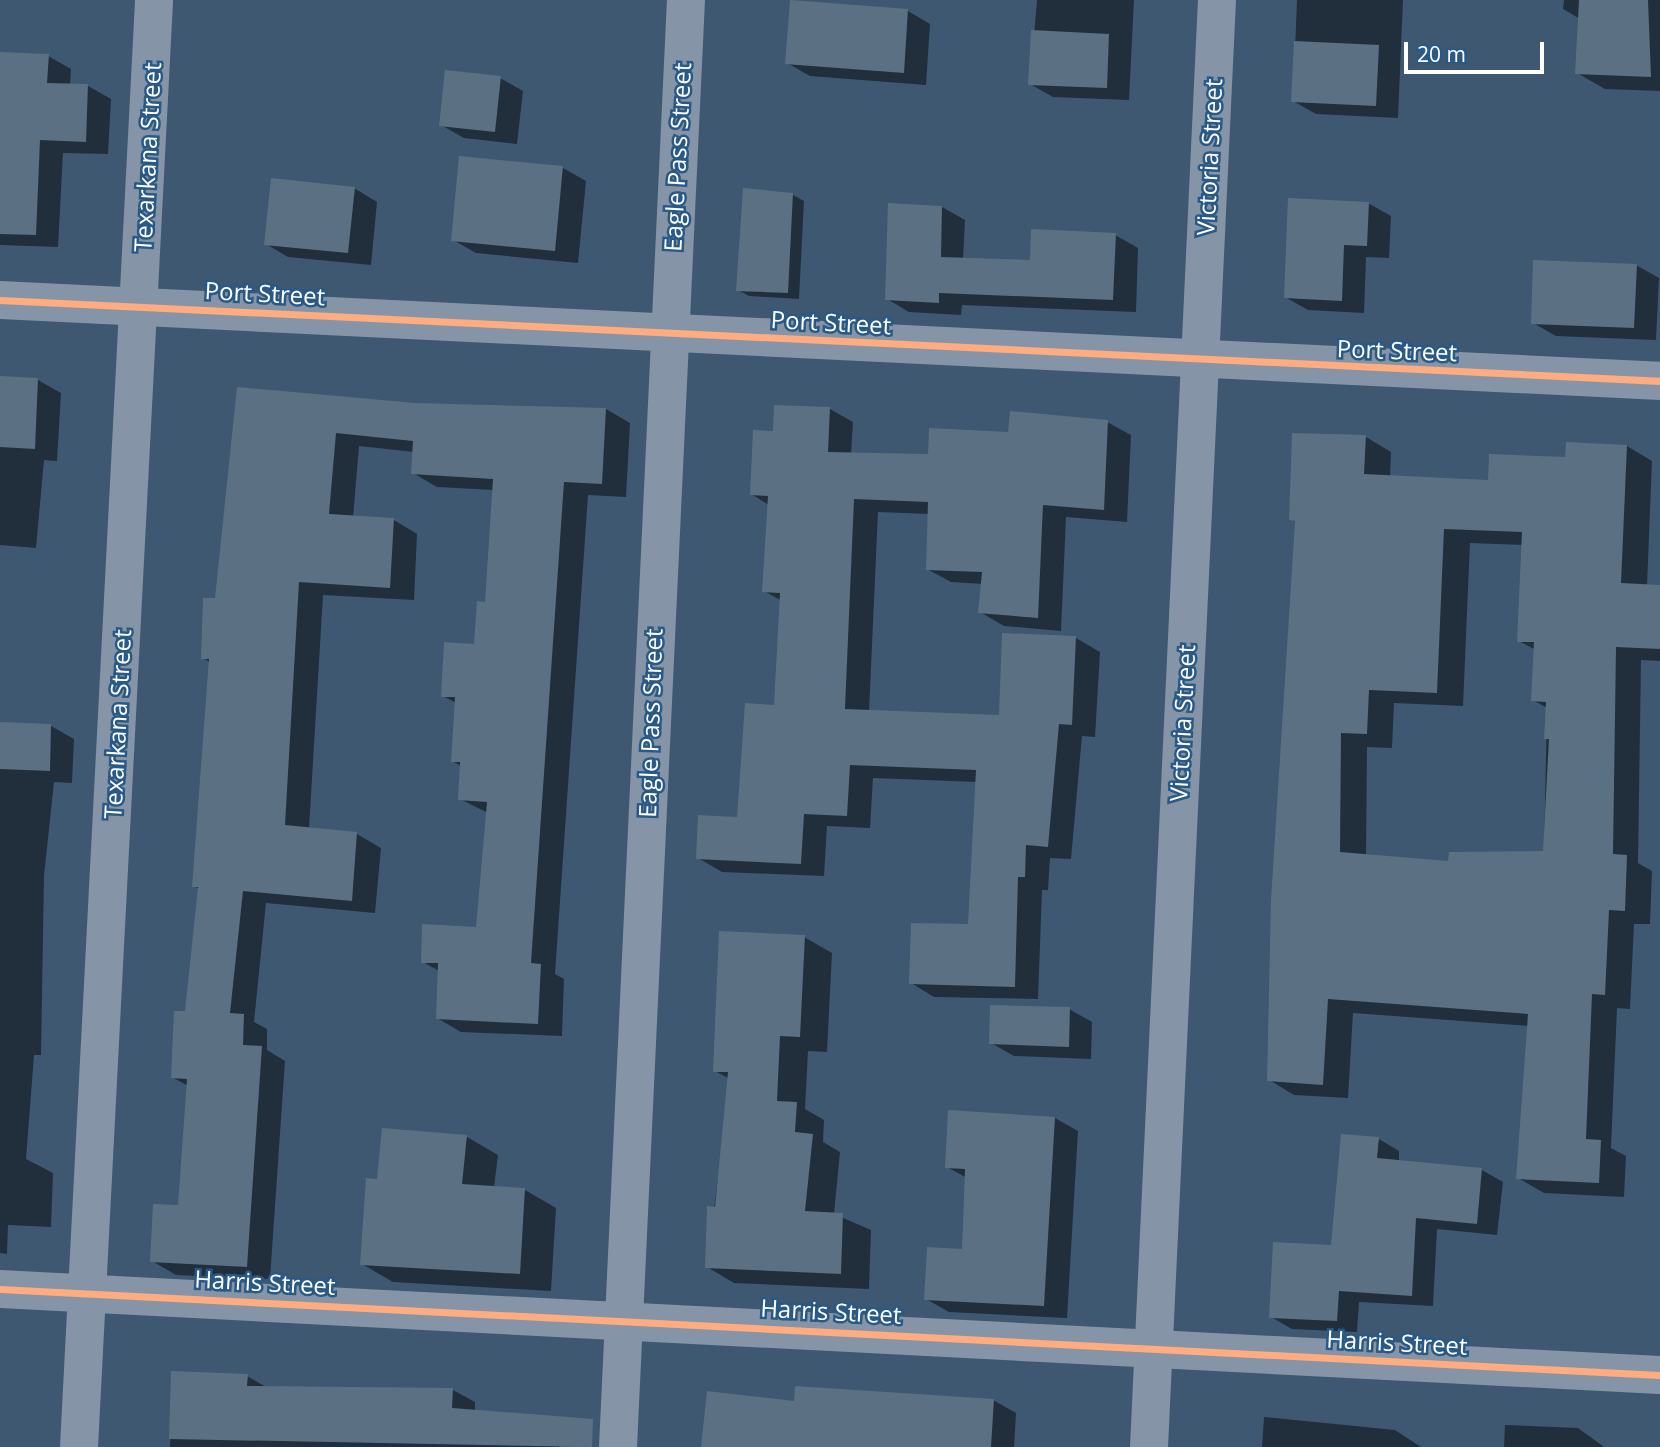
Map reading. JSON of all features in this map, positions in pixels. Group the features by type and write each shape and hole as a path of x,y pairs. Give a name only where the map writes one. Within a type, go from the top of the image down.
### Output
{"street":[{"name":"Texarkana Street","path":"79,1447 155,0"},
{"name":"Eagle Pass Street","path":"618,1447 666,333 686,0"},
{"name":"Victoria Street","path":"1149,1447 1217,0"},
{"name":"Port Street","path":"0,300 1199,361 1660,381"},
{"name":"Harris Street","path":"0,1289 625,1318 1660,1375"}],"building":[{"path":"790,0 908,9 904,73 785,64"},
{"path":"1579,0 1648,0 1651,77 1575,74"},
{"path":"1031,30 1109,34 1107,88 1028,85"},
{"path":"1294,41 1379,45 1376,106 1291,102"},
{"path":"0,52 49,54 47,83 88,84 86,142 40,140 36,235 0,234"},
{"path":"445,70 501,76 495,132 439,126"},
{"path":"459,156 563,166 555,251 451,241"},
{"path":"271,178 355,187 348,253 264,245"},
{"path":"743,188 793,193 788,293 736,291"},
{"path":"1288,198 1369,202 1367,246 1344,245 1342,301 1284,298"},
{"path":"888,203 942,206 941,257 1030,260 1031,229 1116,233 1113,300 939,293 939,303 885,300"},
{"path":"1533,260 1637,264 1634,328 1531,324"},
{"path":"0,376 38,378 35,449 0,447"},
{"path":"237,387 415,403 606,408 602,484 564,482 531,963 541,964 538,1024 436,1019 438,963 421,963 422,924 476,927 487,802 458,800 460,762 451,762 455,697 441,697 444,642 474,644 477,601 485,602 493,479 411,474 413,441 336,433 329,514 394,518 390,588 299,582 285,825 357,832 352,901 243,891 230,1013 244,1014 243,1045 262,1046 247,1267 150,1262 153,1204 178,1205 187,1079 171,1078 174,1011 185,1011 198,887 192,887 209,659 201,659 203,598 215,598"},
{"path":"774,405 830,407 828,452 928,454 929,428 1008,432 1010,411 1108,420 1104,510 1043,505 1038,618 978,613 982,572 926,570 928,502 854,499 845,709 999,715 1002,633 1076,636 1072,725 1059,724 1048,847 1026,845 1025,877 1018,877 1015,987 909,984 911,923 968,924 976,770 850,765 847,816 804,814 801,864 696,859 698,815 737,817 745,703 774,705 780,593 762,592 768,496 750,495 753,430 773,431"},
{"path":"1292,433 1366,435 1364,474 1488,480 1489,454 1565,457 1566,442 1627,445 1621,583 1660,585 1660,649 1616,647 1613,854 1627,855 1625,911 1609,910 1605,995 1592,994 1586,1139 1601,1140 1599,1183 1516,1179 1528,1014 1328,999 1323,1085 1267,1081 1271,900 1295,521 1289,520","holes":["1444,529 1522,532 1517,642 1534,642 1531,701 1546,702 1544,739 1549,739 1543,851 1449,852 1448,861 1340,852 1341,733 1367,734 1369,690 1437,693"]},
{"path":"0,722 51,724 50,771 0,769"},
{"path":"719,931 805,935 800,1037 780,1036 777,1101 797,1102 795,1132 813,1134 805,1211 843,1213 841,1274 705,1268 707,1206 715,1207 728,1072 713,1072"},
{"path":"990,1005 1070,1007 1069,1047 989,1044"},
{"path":"948,1110 1055,1117 1044,1306 924,1300 927,1247 962,1249 965,1169 945,1168"},
{"path":"382,1128 467,1135 462,1184 525,1188 520,1274 360,1265 366,1178 377,1179"},
{"path":"1341,1134 1379,1137 1377,1158 1482,1168 1477,1224 1416,1218 1412,1296 1339,1291 1337,1321 1269,1318 1273,1242 1331,1245"},
{"path":"171,1371 248,1374 247,1386 453,1388 452,1408 593,1419 592,1447 169,1439"},
{"path":"795,1386 994,1399 991,1447 701,1447 707,1391 794,1401"}],"cycle path":[{"path":"0,300 1660,381"},
{"path":"0,1289 1660,1375"}]}
